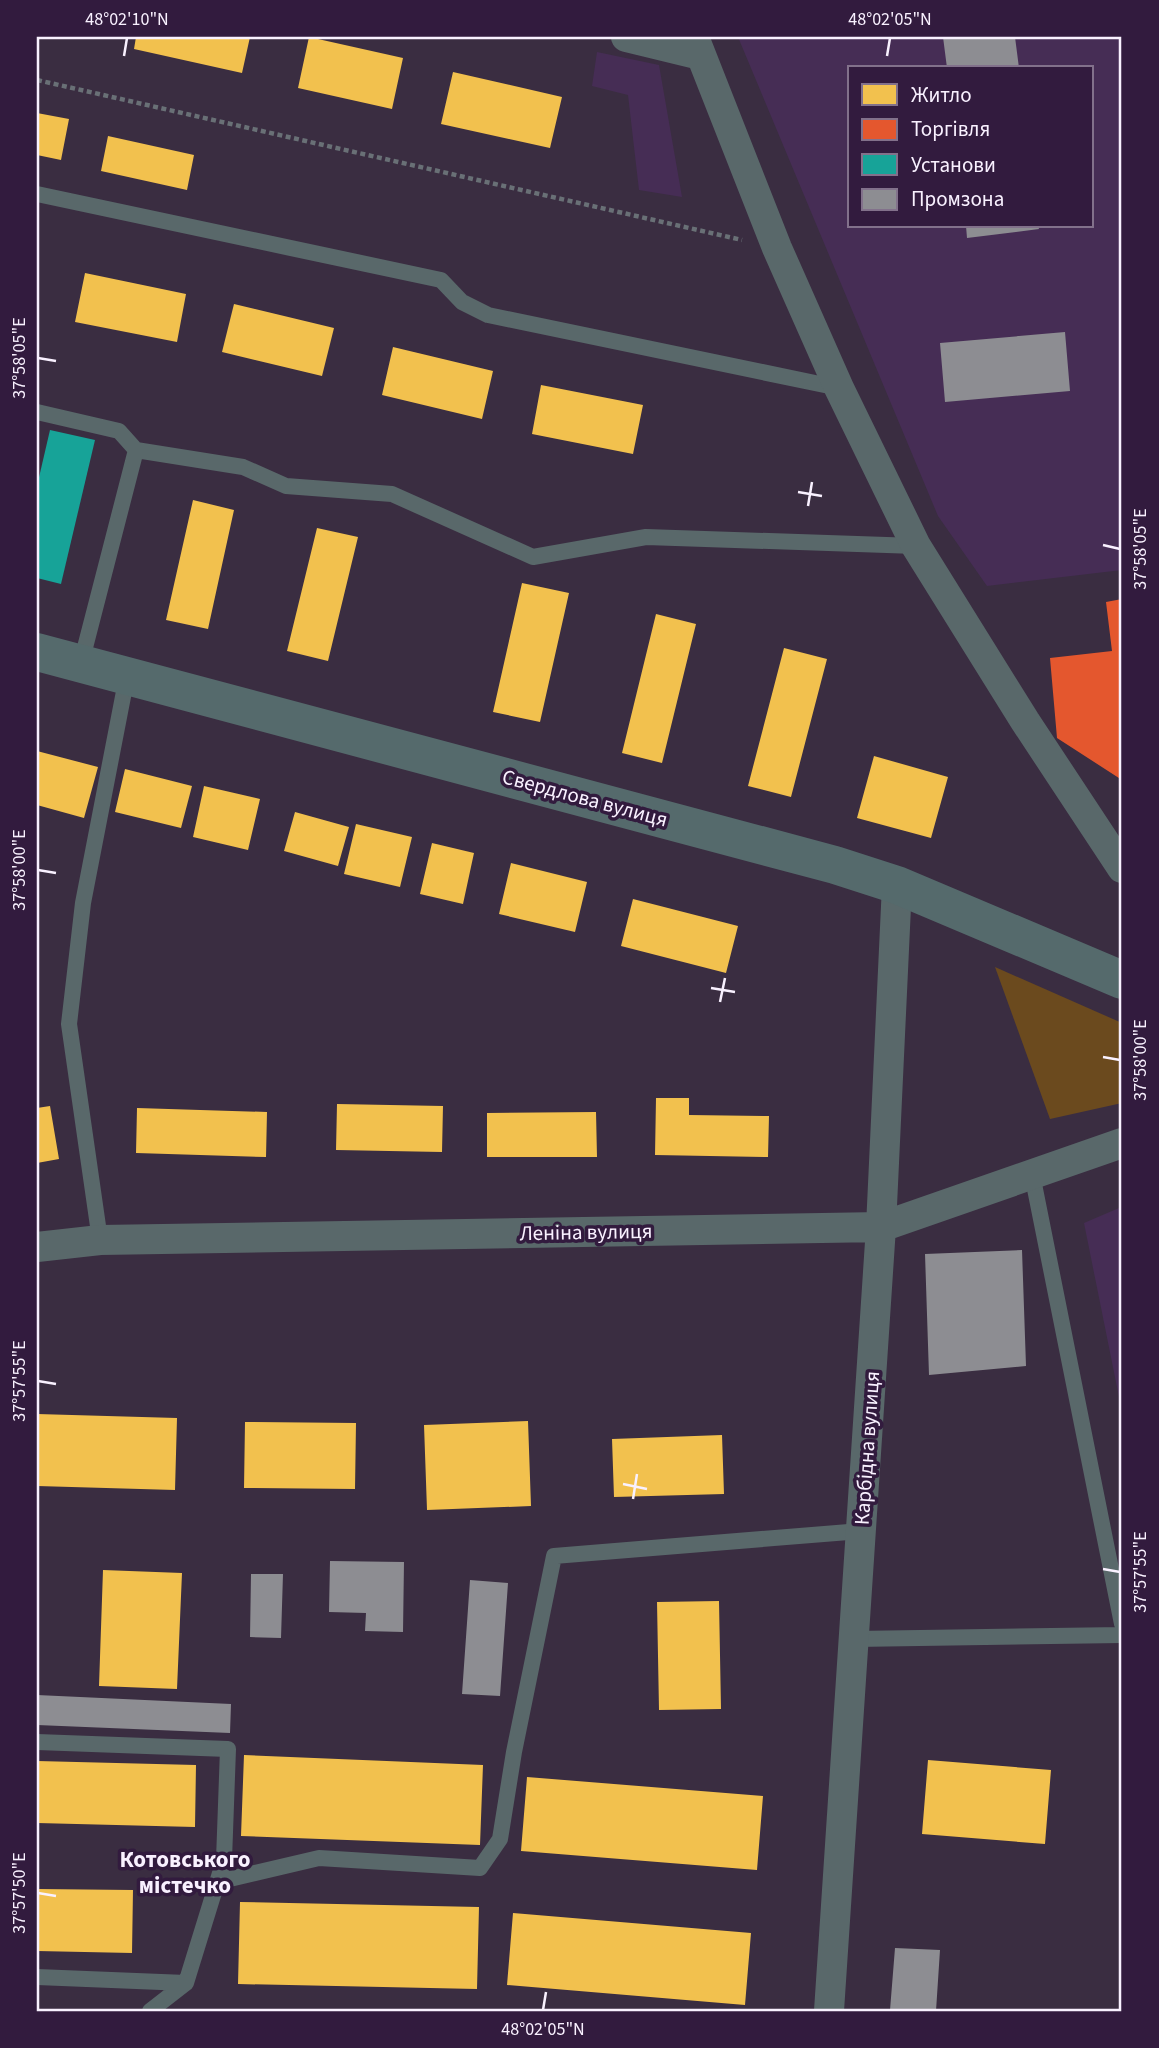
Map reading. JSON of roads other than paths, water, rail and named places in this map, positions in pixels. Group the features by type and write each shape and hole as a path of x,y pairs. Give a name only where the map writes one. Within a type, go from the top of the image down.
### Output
{"street":[{"path":"626,37 697,46 777,248 839,388 916,545 1025,721 1122,868"},
{"name":"Свердлова вулиця","path":"37,652 835,865 897,885 1122,980"},
{"name":"Карбідна вулиця","path":"829,2011 881,1227 897,885"},
{"name":"Леніна вулиця","path":"37,1247 100,1240 881,1227 1122,1143"}],"lane":[{"path":"37,194 441,280 462,302 488,315 839,388"},
{"path":"37,412 119,432 136,450 243,467 286,486 392,494 533,557 646,537 916,545"},
{"path":"81,663 136,450"},
{"path":"100,1240 69,1024 83,903 127,676"},
{"path":"1032,1174 1122,1624"},
{"path":"217,1882 318,1858 480,1868 500,1839 514,1752 554,1556 861,1531"},
{"path":"854,1639 1122,1635"},
{"path":"37,1742 228,1749 224,1860 186,1983 150,2011"},
{"path":"37,1977 186,1983"}],"district":[{"name":"Котовського містечко","path":"185,1872"}]}
